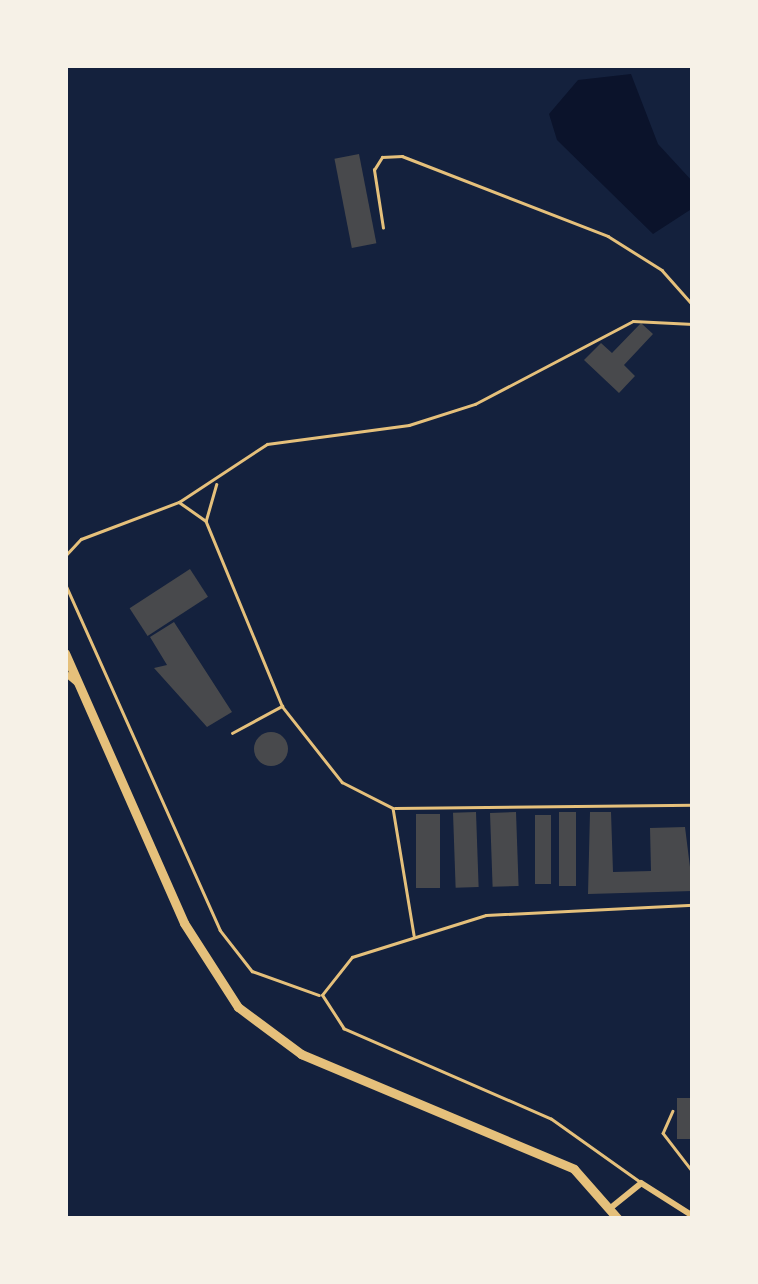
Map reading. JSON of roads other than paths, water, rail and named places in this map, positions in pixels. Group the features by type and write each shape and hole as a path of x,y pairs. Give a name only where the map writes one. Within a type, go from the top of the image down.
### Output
{"main road":[{"path":"65,653 200,956 255,1025 300,1054 543,1153 588,1178 613,1206 618,1219"}],"street":[{"path":"65,673 78,685"},
{"path":"613,1206 641,1183 693,1216"}],"lane":[{"path":"383,228 376,162 402,156 608,236 662,270 693,304"},
{"path":"65,556 82,539 180,502 267,444 367,437 475,404 633,321 693,324"},
{"path":"206,522 217,480"},
{"path":"180,502 206,522 282,706 342,782 393,808 693,806"},
{"path":"65,583 220,930 252,970 322,996 344,1029 585,1136 641,1183"},
{"path":"232,733 282,706"},
{"path":"393,808 414,937"},
{"path":"322,996 337,965 414,937 516,909 693,906"},
{"path":"673,1111 662,1133 693,1172"}],"water":[{"path":"631,74 658,144 693,182 693,208 653,234 557,140 549,114 578,80"}]}
